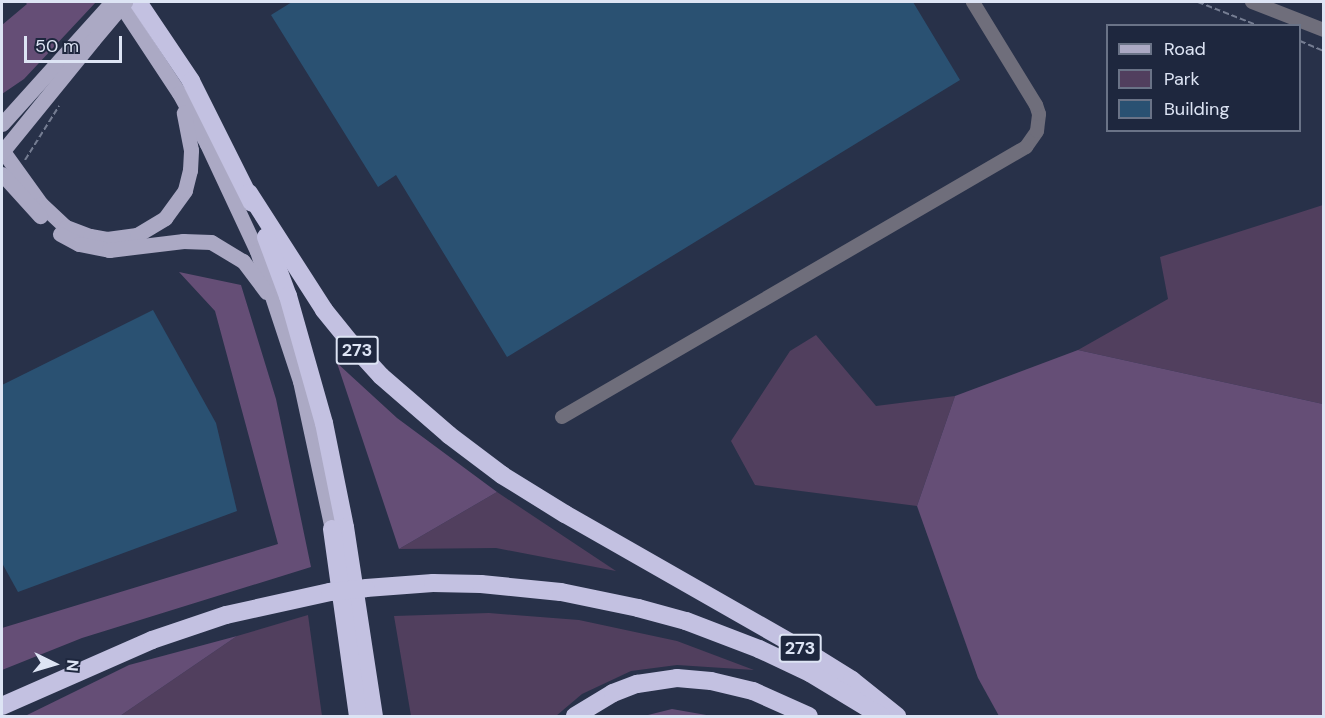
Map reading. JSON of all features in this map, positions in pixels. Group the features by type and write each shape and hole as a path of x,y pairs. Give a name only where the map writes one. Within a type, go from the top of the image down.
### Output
{"highway":[{"name":"273","path":"138,2 190,81 249,194 324,310 381,376 449,435 502,475 565,514 807,652 852,680 897,717"},
{"path":"249,194 288,296 324,423 345,527 374,717"},
{"path":"332,529 358,717"},
{"path":"2,706 152,640 226,615 330,592 432,583 481,584 561,592 638,608 696,625 759,649 810,673 881,717"},
{"path":"575,717 613,693 637,684 677,678 711,681 753,691 809,717"}],"main road":[{"path":"112,2 90,36 2,151 41,204 66,227 90,236 107,239 137,235 165,218 185,190 190,170 191,150 178,93"},
{"path":"119,2 178,93 232,192 279,312 313,433 332,529"},
{"path":"2,124 125,2"},
{"path":"2,174 49,226 79,244 109,250 197,240 223,247 251,270 279,312"}],"street":[{"path":"561,417 1026,147 1037,131 1039,114 1036,105 973,2"},
{"path":"1252,2 1323,30"}],"path":[{"path":"1198,2 1254,24"},
{"path":"1301,42 1323,51"},
{"path":"17,170 63,99"}],"green space":[{"path":"1323,205 1323,404 1078,350 1168,299 1160,257"},
{"path":"816,335 876,406 955,396 917,506 755,485 731,441 790,351"},
{"path":"497,492 616,571 496,548 399,549"},
{"path":"489,613 579,620 677,641 754,670 677,665 631,671 582,694 556,716 411,716 394,616"},
{"path":"308,615 322,716 120,716 237,636"}],"shaded area":[{"path":"25,2 96,2 24,79 2,94 2,25 27,4"},
{"path":"179,272 241,285 276,399 311,567 82,638 2,670 2,628 278,544 215,311"},
{"path":"1078,350 1323,404 1323,716 999,716 978,678 917,506 955,396"},
{"path":"337,363 397,418 497,492 399,549"},
{"path":"237,636 120,716 25,716 129,665"},
{"path":"672,709 712,716 644,716"}],"building":[{"path":"292,2 913,2 960,80 507,357 396,175 378,187 271,15"},
{"path":"153,310 216,423 237,511 18,592 2,563 2,385"}]}
